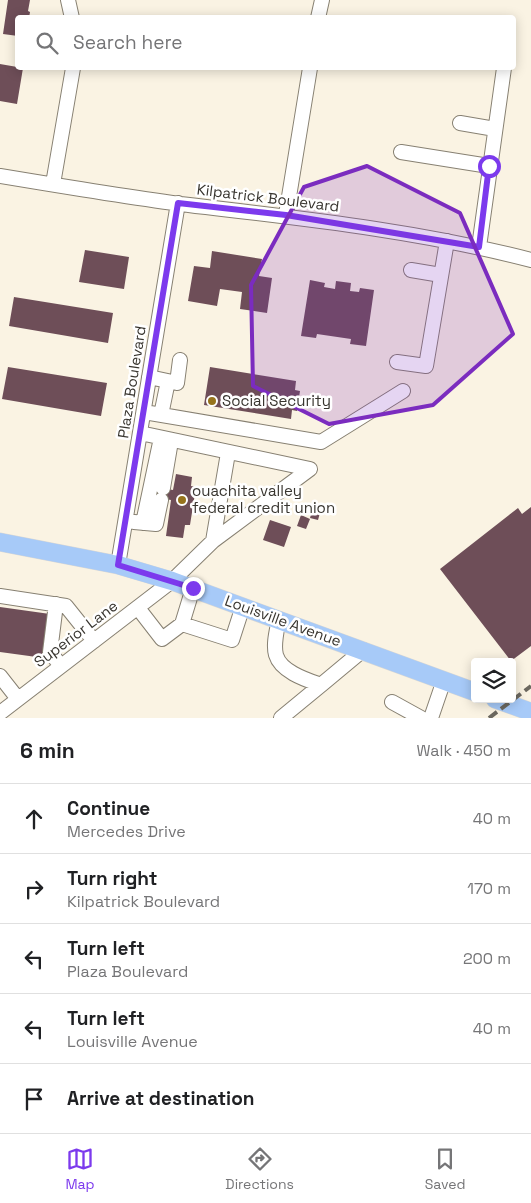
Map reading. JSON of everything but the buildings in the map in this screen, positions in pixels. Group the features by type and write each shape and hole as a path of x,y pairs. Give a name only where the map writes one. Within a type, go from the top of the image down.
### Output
{"main road":[{"name":"Louisville Avenue","path":"0,542 118,565 172,581 471,690"},
{"path":"507,703 531,712"}],"street":[{"path":"68,0 71,15"},
{"path":"320,15 322,0"},
{"path":"53,184 73,70"},
{"path":"286,215 310,70"},
{"path":"479,247 504,70"},
{"path":"460,123 495,129"},
{"path":"401,152 489,166"},
{"name":"Kilpatrick Boulevard","path":"0,176 178,203 286,215 447,241 531,260"},
{"name":"Plaza Boulevard","path":"118,565 178,203"},
{"path":"397,362 426,366 447,241"},
{"path":"411,270 441,275"},
{"path":"149,377 177,383 180,360"},
{"path":"160,415 168,381"},
{"path":"144,412 321,442 403,391"},
{"path":"140,433 228,453 213,541"},
{"path":"126,521 156,524 162,494 166,440"},
{"path":"143,523 166,440"},
{"name":"Superior Lane","path":"0,713 138,608 172,581 213,541 310,468 228,453"},
{"path":"138,608 162,639 182,624 193,588"},
{"path":"0,596 66,606 94,641"},
{"path":"56,604 50,652 61,666"},
{"path":"182,624 232,640 243,606"},
{"path":"278,619 275,644 276,656 285,667 300,677 321,685"},
{"path":"281,718 363,650"},
{"path":"0,676 18,699"},
{"path":"430,718 444,680"},
{"path":"392,702 421,718"}],"highlighted area":[{"path":"367,166 460,213 513,334 433,405 329,424 253,386 251,285 304,187"}],"railway":[{"path":"489,718 531,686"}],"place":[{"name":"Social Security","path":"212,401"},
{"name":"ouachita valley federal credit union","path":"182,500"}],"route":[{"path":"193,588 118,565 178,203 286,215 479,247 489,166"}]}
